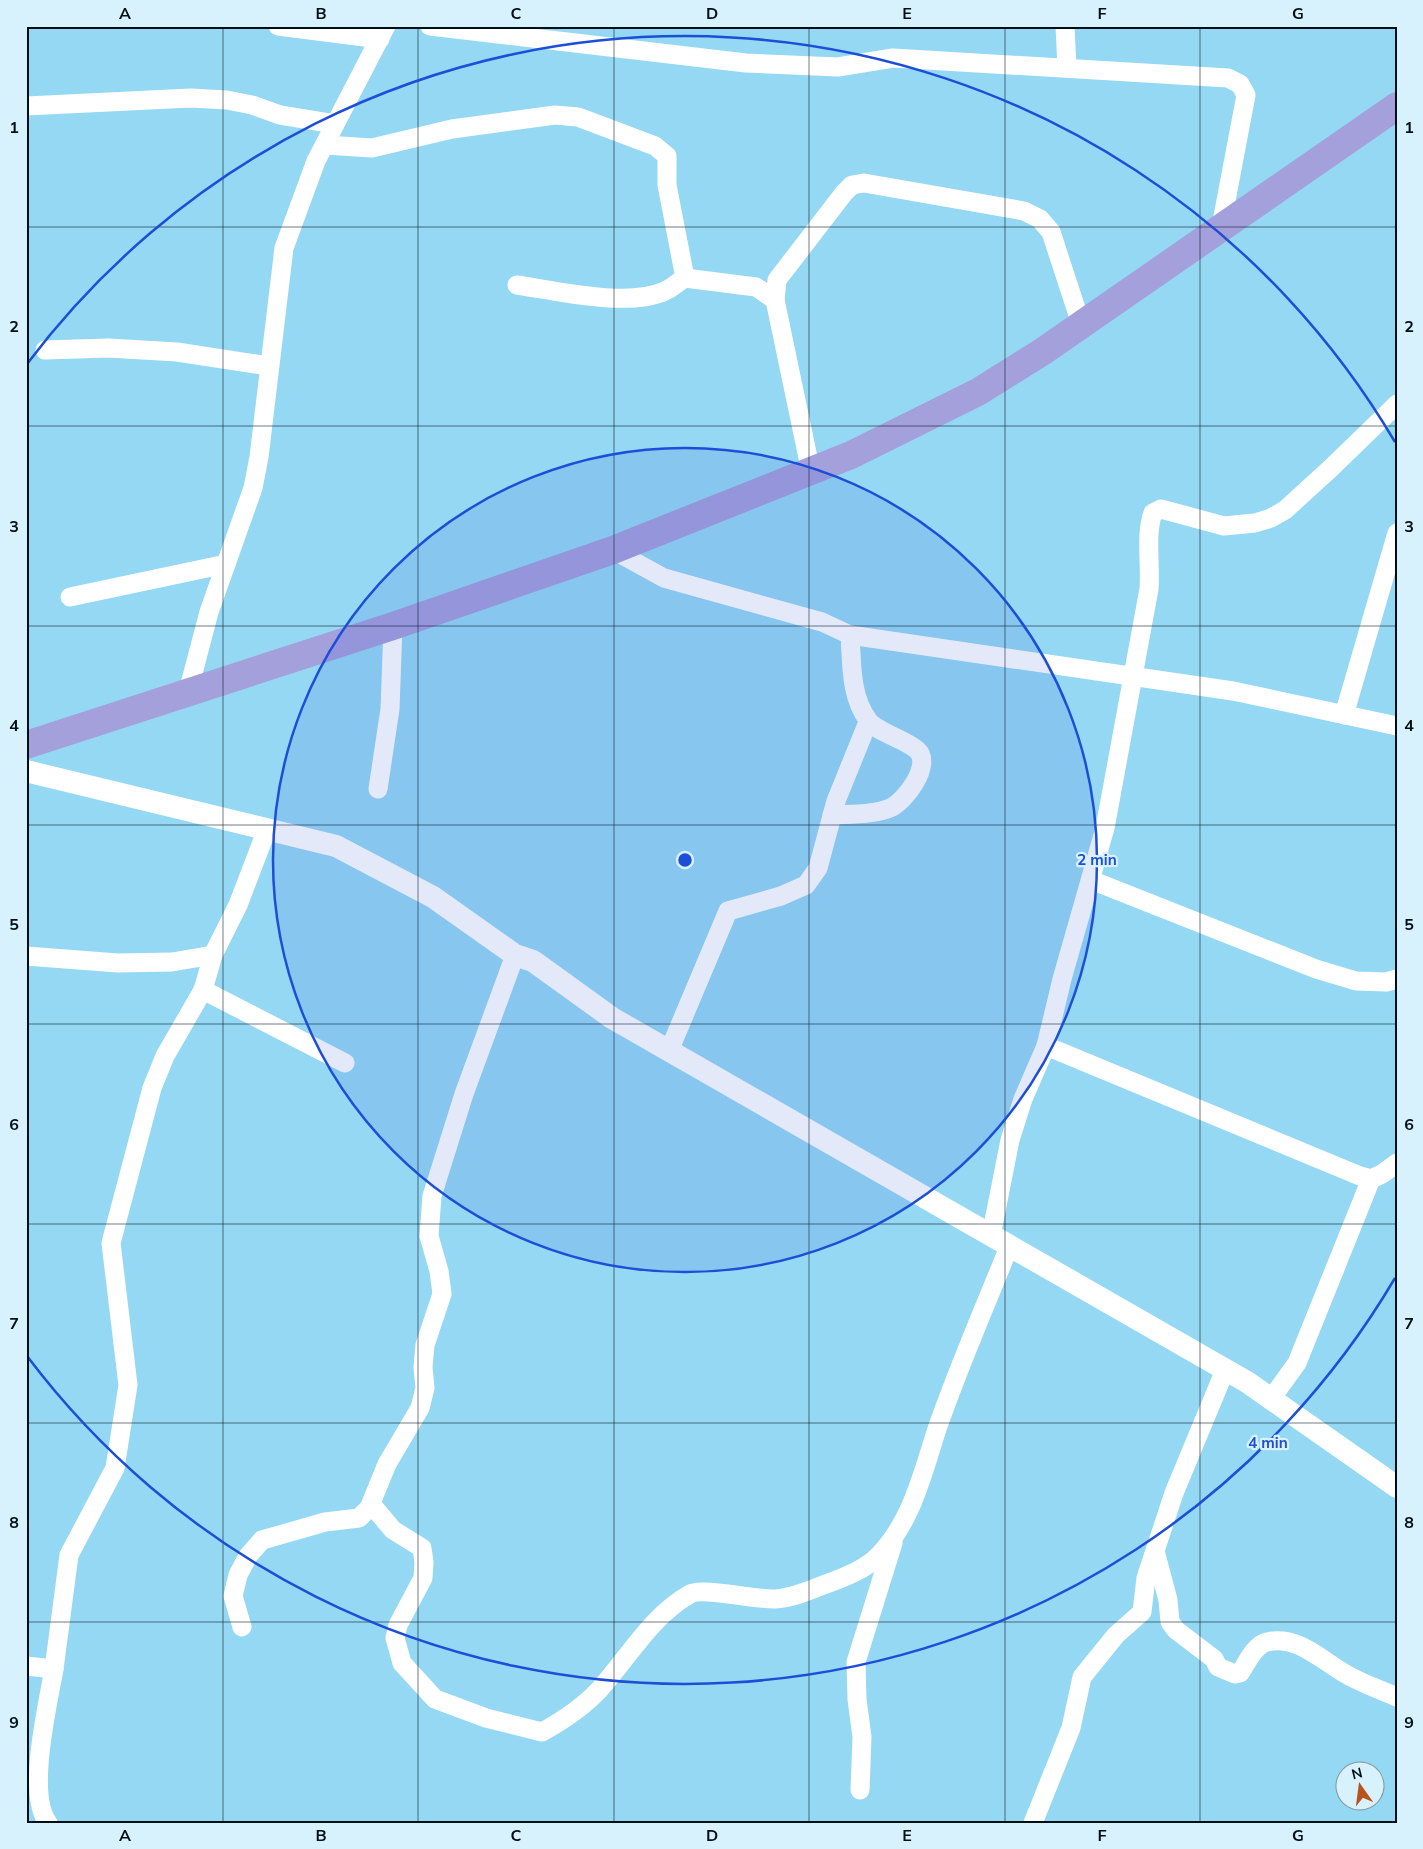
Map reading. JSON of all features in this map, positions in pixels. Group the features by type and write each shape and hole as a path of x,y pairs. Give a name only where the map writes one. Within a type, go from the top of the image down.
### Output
{"highway":[{"path":"26,745 393,626 613,550 811,472 920,422 978,392 1081,324 1397,106"}],"street":[{"path":"188,692 209,612 252,488 259,457 284,248 316,161 383,33 278,26"},
{"path":"430,26 746,63 821,68 893,58 1228,78 1240,84 1246,95 1221,228"},
{"path":"1065,26 1067,68"},
{"path":"26,106 191,98 227,100 252,105 280,115 335,124"},
{"path":"324,145 372,148 452,129 556,114 578,117 655,146 667,156 667,185 684,278"},
{"path":"811,472 775,300 777,280 852,185 864,183 1024,211 1040,220 1051,232 1081,324"},
{"path":"517,285 600,297 636,297 665,291 684,278 756,287 777,280"},
{"path":"756,287 775,300"},
{"path":"45,350 108,348 177,352 269,366"},
{"path":"860,1790 862,1737 857,1699 856,1662 896,1535 922,1480 938,1426 1000,1241 1010,1140 1023,1099 1046,1046 1062,979 1105,828 1149,590 1151,564 1148,531 1153,513 1161,509 1224,526 1255,523 1272,518 1285,510 1397,404"},
{"path":"1344,714 1397,533"},
{"path":"613,550 664,578 822,622 850,635 1134,675 1180,684 1233,691 1397,726"},
{"path":"70,597 226,564"},
{"path":"378,789 390,709 393,626"},
{"path":"832,815 891,808 901,800 923,768 923,758 917,750 868,722 854,688 850,635"},
{"path":"669,1051 728,911 781,896 806,885 818,868 832,815 868,722"},
{"path":"26,771 336,846 434,897 515,955 533,961 612,1018 1225,1370 1271,1399 1397,1487"},
{"path":"48,1823 41,1814 38,1766 54,1669 68,1555 115,1468 128,1385 111,1244 152,1088 164,1056 203,990 213,955 238,905 267,829"},
{"path":"1090,880 1316,969 1356,981 1386,982 1397,979"},
{"path":"26,956 118,963 172,962 213,955"},
{"path":"242,1626 233,1596 238,1575 248,1556 262,1540 325,1522 359,1518 371,1504 387,1464 420,1408 425,1388 423,1367 425,1345 442,1294 439,1271 429,1236 432,1196 464,1094 515,955"},
{"path":"203,990 345,1063"},
{"path":"1046,1046 1371,1179"},
{"path":"1271,1399 1298,1363 1371,1179 1382,1174 1397,1162"},
{"path":"1033,1823 1071,1728 1082,1677 1116,1636 1142,1612 1146,1578 1174,1493 1225,1370"},
{"path":"371,1504 393,1530 422,1548 424,1562 423,1578 398,1625 395,1638 402,1663 435,1699 486,1718 542,1732 559,1723 599,1690 662,1614 692,1593 708,1591 727,1596 776,1599 801,1593 843,1578 878,1557 896,1535"},
{"path":"1155,1551 1168,1600 1170,1622 1176,1630 1214,1659 1218,1667 1235,1674 1240,1673 1257,1648 1266,1642 1286,1641 1300,1645 1343,1673 1397,1697"},
{"path":"26,1666 54,1669"}]}
